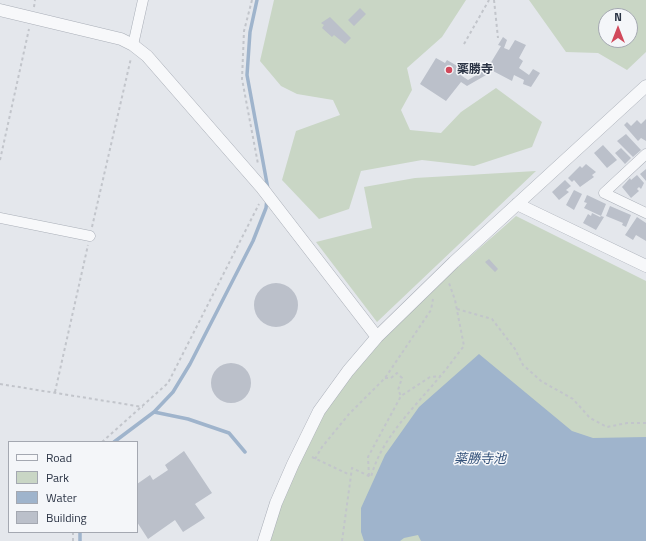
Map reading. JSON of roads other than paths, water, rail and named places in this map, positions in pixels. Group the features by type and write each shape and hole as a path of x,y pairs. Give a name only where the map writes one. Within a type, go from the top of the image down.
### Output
{"street":[{"path":"133,45 143,0"},
{"path":"0,10 121,39 133,45 147,56 262,188 377,337"},
{"path":"264,541 276,503 319,411 348,371 377,337 517,204 646,86"},
{"path":"646,154 604,193 646,213"},
{"path":"517,204 644,262"},
{"path":"0,218 90,236"}],"water":[{"name":"薬勝寺池","path":"479,354 572,431 593,438 646,437 646,541 421,541 418,535 404,538 400,541 364,541 361,532 361,508 385,455 419,407"}],"waterway":[{"path":"257,0 250,32 247,75 268,189"},
{"path":"245,452 229,433 188,419 154,412 173,392 190,364 253,241 266,208 267,199"},
{"path":"115,441 154,412"},
{"path":"80,533 80,541"}],"place":[{"name":"薬勝寺","path":"449,70"}]}
